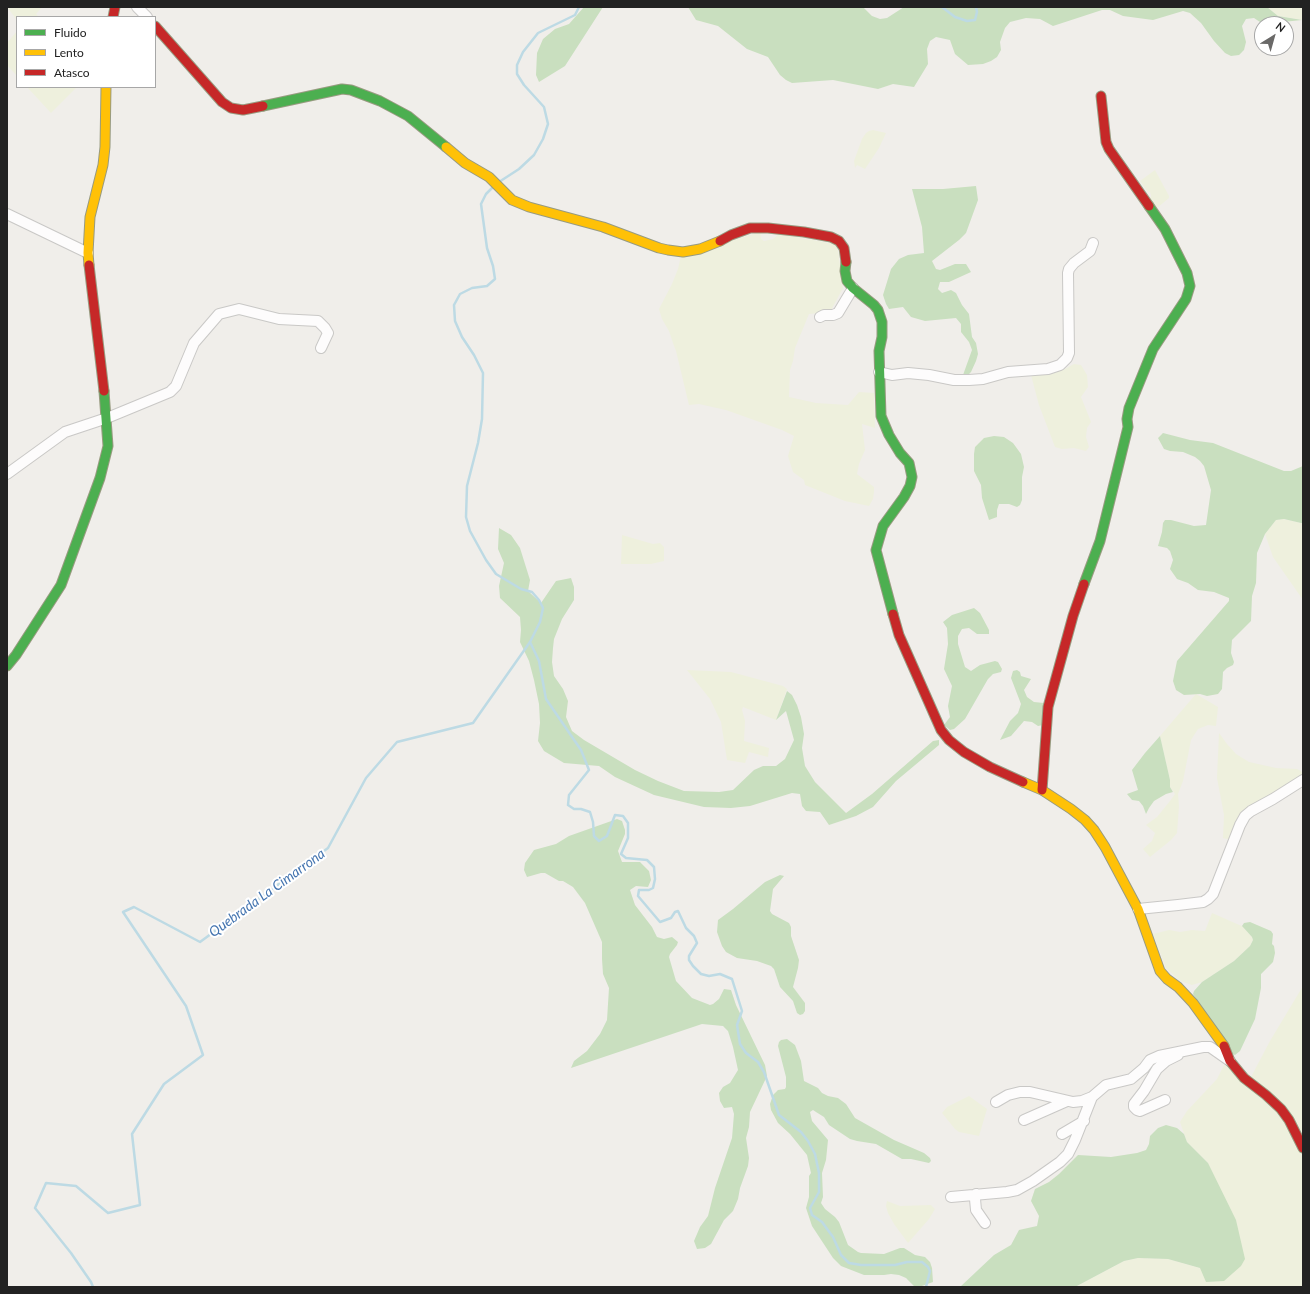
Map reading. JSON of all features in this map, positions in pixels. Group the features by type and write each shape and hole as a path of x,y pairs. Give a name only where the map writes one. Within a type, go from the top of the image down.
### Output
{"street":[{"path":"137,7 146,16"},
{"path":"156,27 222,102 231,108 243,110 251,109 342,89 351,90 380,101 408,116 465,163 489,177 512,200 529,207 603,227 652,246 683,252 700,249 750,228 768,228 804,232 839,240 844,248 846,261 845,271 848,281 853,288 878,310 882,322 879,351 881,416 884,425 900,453 909,463 912,476 910,486 904,497 882,530 876,550 899,635 941,730 949,740 964,752 990,767 1042,790 1071,809 1085,820 1094,830 1138,909 1160,971 1193,1003 1225,1048 1230,1061"},
{"path":"7,666 16,655 61,586 100,478 108,446 107,418 88,253 90,217 103,165 105,147 106,88"},
{"path":"1042,790 1048,707 1050,698 1075,608 1100,541 1128,427 1127,419 1129,408 1154,349 1186,299 1190,286 1187,273 1165,229 1106,142 1101,96"},
{"path":"7,214 88,253"},
{"path":"879,372 892,375 908,373 954,380 969,380 983,379 1008,372 1048,369 1060,365 1067,358 1069,353 1069,269 1090,250 1093,243"},
{"path":"820,317 838,313 853,288"},
{"path":"7,474 65,432 107,418 170,392 176,386 194,343 219,314 239,309 279,319 318,321 325,328 328,334 321,348"},
{"path":"1138,909 1203,902 1208,899 1212,894 1245,816 1250,811 1279,796 1303,780"},
{"path":"996,1102 1008,1095 1020,1092 1030,1092 1067,1101 1082,1101 1092,1097 1106,1086 1132,1079 1150,1060 1159,1056 1203,1047 1210,1047 1230,1061 1244,1078 1278,1105 1289,1120 1303,1148"},
{"path":"1165,1100 1140,1111 1134,1108 1134,1104 1144,1091 1157,1069 1166,1061 1183,1051"},
{"path":"951,1197 1017,1190 1060,1162 1068,1154 1075,1140 1084,1121 1092,1097"},
{"path":"1024,1120 1067,1101"},
{"path":"1062,1134 1084,1121"},
{"path":"976,1194 976,1210 985,1223"}],"green space":[{"path":"7,7 42,7 36,14 38,16 16,16 16,19"},
{"path":"584,7 603,7 565,66 539,82 536,75 537,53 543,39 555,29 569,24"},
{"path":"688,7 863,7 872,16 880,19 887,18 904,7 1267,7 1278,16 1254,16 1254,18 1246,19 1242,26 1246,42 1244,50 1239,55 1231,56 1225,53 1214,41 1201,23 1190,13 1183,11 1153,20 1123,16 1110,10 1102,10 1053,26 1040,19 1026,18 1010,22 1005,28 1000,42 1001,50 997,57 991,61 983,64 968,65 955,54 950,40 936,37 930,41 927,49 928,64 914,87 893,84 878,89 833,80 792,83 780,75 768,57 747,49 718,26 696,20"},
{"path":"1267,7 1303,7 1303,20 1294,19 1294,16 1278,16"},
{"path":"16,32 16,75 7,65 7,43"},
{"path":"28,88 76,88 51,113"},
{"path":"873,130 886,133 879,148 865,169 857,165 855,168 854,161 862,139 866,133"},
{"path":"1155,170 1169,196 1169,198 1157,208 1150,198 1150,192 1147,191 1140,181"},
{"path":"976,186 978,200 966,233 932,261 936,269 940,270 955,264 966,264 971,272 949,282 940,282 938,289 942,293 951,290 956,293 962,305 969,314 972,337 976,343 978,354 971,372 965,378 963,375 972,350 969,342 961,332 961,324 956,318 925,321 911,317 903,307 889,309 883,295 891,269 899,259 908,255 924,253 922,227 912,189 943,189"},
{"path":"760,232 761,239 764,241 773,239 779,234 835,244 838,250 843,288 830,312 809,314 795,348 790,370 789,397 816,403 848,405 859,392 874,393 875,428 862,424 865,450 859,464 857,474 874,487 873,499 869,506 845,501 805,485 804,480 793,472 788,456 794,436 782,430 726,410 699,404 689,405 676,351 659,309 672,284 681,256"},
{"path":"1074,364 1081,365 1087,375 1088,387 1081,397 1091,422 1087,428 1086,437 1089,447 1086,451 1074,448 1062,449 1055,447 1039,405 1031,375 1063,370"},
{"path":"1163,433 1190,440 1213,443 1284,471 1291,471 1303,466 1303,523 1284,519 1276,520 1265,534 1257,553 1256,583 1252,596 1251,621 1232,640 1231,653 1234,662 1233,665 1223,672 1222,689 1218,694 1207,696 1200,694 1184,695 1176,690 1173,681 1177,661 1229,601 1229,598 1214,592 1198,590 1188,583 1177,579 1170,569 1173,560 1170,551 1167,548 1158,546 1165,520 1171,520 1194,526 1206,525 1211,490 1204,466 1200,461 1183,452 1164,449 1158,438"},
{"path":"994,436 1004,437 1013,443 1021,454 1024,467 1022,477 1022,500 1020,505 1017,507 1009,504 999,504 997,517 989,520 982,498 981,485 974,471 974,454 975,447 984,438"},
{"path":"1283,519 1303,523 1303,600 1273,557 1265,534 1276,520"},
{"path":"499,528 511,535 520,548 530,580 528,591 541,603 556,581 571,578 574,587 574,600 562,619 554,639 552,662 554,676 563,689 568,701 566,717 572,731 584,740 635,770 684,791 719,792 733,790 754,770 763,766 776,766 785,759 794,740 786,711 776,720 787,691 792,695 801,717 804,734 802,748 805,766 815,782 846,813 872,794 933,741 939,740 939,745 896,781 873,807 856,816 829,825 820,812 806,811 802,806 800,794 792,793 750,806 731,808 704,807 654,795 615,777 599,766 564,763 544,751 538,741 540,723 539,704 529,661 520,642 520,617 500,598 499,586 504,563 498,549"},
{"path":"622,535 653,544 660,543 664,547 664,561 651,564 621,564"},
{"path":"974,608 980,613 989,630 989,634 977,634 969,628 962,629 958,636 958,644 965,667 971,671 980,665 995,661 998,662 1002,669 1001,672 993,674 988,679 965,719 954,729 950,730 944,725 950,717 948,706 952,686 944,669 948,644 947,628 943,622 952,615"},
{"path":"687,670 731,672 783,686 787,689 776,720 743,707 742,710 745,721 744,741 769,748 768,757 749,752 745,763 727,760 721,722 710,699"},
{"path":"1017,670 1020,672 1021,676 1031,679 1024,690 1027,697 1034,702 1044,703 1043,725 1038,726 1032,722 1024,721 1011,736 1000,740 1010,721 1018,713 1021,704 1011,678 1013,671"},
{"path":"1196,694 1218,707 1216,726 1208,725 1198,729 1191,740 1183,781 1178,794 1179,806 1177,833 1171,840 1150,857 1143,849 1152,841 1155,833 1146,825 1157,817 1175,794 1170,787 1170,780 1160,736"},
{"path":"1219,733 1236,754 1249,762 1276,768 1297,769 1303,774 1302,777 1260,802 1231,840 1223,838 1224,815 1217,778"},
{"path":"1160,736 1170,780 1170,787 1173,792 1154,801 1146,814 1139,801 1132,800 1127,794 1138,790 1132,770"},
{"path":"617,819 622,821 625,830 625,834 618,851 622,862 640,862 649,871 651,880 648,887 636,886 630,890 635,905 652,927 657,937 664,939 672,937 678,942 669,957 676,981 692,998 710,1005 719,999 724,989 731,990 736,1005 765,1065 767,1076 750,1112 749,1127 746,1138 749,1158 748,1166 740,1188 738,1199 733,1211 724,1220 711,1244 705,1248 697,1249 694,1241 700,1227 708,1216 715,1188 732,1138 734,1114 732,1107 724,1108 720,1101 719,1093 723,1087 730,1083 738,1070 728,1031 723,1026 702,1024 571,1068 574,1061 587,1051 600,1034 607,1020 609,988 603,974 602,942 585,903 573,887 545,873 527,877 524,870 525,863 534,850 556,844 569,836"},
{"path":"780,875 784,876 773,889 770,911 772,914 789,923 791,927 791,936 799,960 793,987 805,1003 805,1011 800,1015 797,1013 793,1001 780,987 774,969 771,966 757,961 737,958 726,952 717,932 718,920 765,882"},
{"path":"1212,913 1242,926 1253,940 1250,946 1234,961 1202,982 1192,985 1180,981 1166,968 1153,934 1169,930 1180,932 1192,930 1205,931"},
{"path":"1250,922 1271,931 1273,934 1272,944 1274,946 1275,953 1273,962 1261,974 1261,988 1255,1019 1240,1051 1235,1055 1231,1053 1193,994 1202,982 1234,961 1250,946 1253,940 1252,937 1242,926 1244,923"},
{"path":"1303,986 1303,1287 1075,1287 1124,1261 1138,1258 1168,1259 1200,1268 1208,1163 1187,1142 1180,1122 1187,1111 1217,1079 1224,1065 1251,1077 1270,1041"},
{"path":"787,1039 795,1045 801,1061 804,1081 818,1088 822,1093 828,1096 838,1098 846,1104 855,1118 894,1140 924,1153 930,1158 931,1161 929,1163 911,1159 902,1159 876,1144 850,1139 829,1125 824,1117 813,1110 810,1112 812,1121 828,1140 826,1160 822,1173 823,1197 821,1203 825,1209 839,1222 848,1245 861,1253 884,1254 904,1248 915,1255 925,1257 930,1262 932,1268 933,1282 915,1287 906,1278 899,1275 864,1275 841,1266 833,1258 812,1226 806,1208 809,1197 809,1176 811,1173 807,1155 790,1134 778,1123 771,1110 770,1104 773,1095 778,1090 785,1089 786,1087 786,1077 778,1046 781,1040"},
{"path":"969,1096 987,1109 979,1136 959,1132 942,1113 947,1107"},
{"path":"1166,1125 1177,1128 1184,1134 1187,1142 1208,1163 1236,1220 1245,1259 1241,1266 1224,1281 1206,1282 1200,1268 1168,1259 1138,1258 1124,1261 1075,1287 960,1287 994,1255 1011,1245 1019,1230 1037,1226 1039,1216 1031,1201 1035,1189 1049,1182 1078,1155 1111,1157 1146,1150 1149,1144 1150,1136 1158,1128"},
{"path":"887,1201 900,1206 931,1205 935,1209 929,1219 908,1243 888,1213 886,1206"}],"waterway":[{"name":"Quebrada La Cimarrona","path":"499,182 519,169 534,155 543,139 548,124 544,107 524,85 517,74 517,65 523,52 538,33 575,15 579,7"},
{"name":"Quebrada La Cimarrona","path":"942,7 955,17 967,21 975,20 977,12 976,7"},
{"name":"Quebrada La Cimarrona","path":"93,1287 71,1253 35,1208 46,1183 76,1186 108,1213 140,1205 132,1134 164,1084 203,1055 186,1006 123,912 134,907 200,942 328,848 366,778 397,742 473,723 530,642 540,622 543,608 539,600 532,592 521,589 496,574 486,560 470,531 466,517 467,486 478,443 482,419 483,373 474,355 462,337 455,321 454,305 460,294 472,288 487,286 495,279 493,266 487,248 481,204 486,194 492,188"},
{"path":"530,642 539,661 546,699 581,750 589,770 569,795 568,805 574,809 581,809 590,812 593,822 594,836 599,841 607,836 615,815 623,816 628,823 628,838 621,854 626,858 647,860 654,867 655,879 653,888 649,890 639,890 638,896 660,922 671,918 675,912 678,911 686,928 694,936 697,943 689,956 689,960 701,974 709,976 720,974 732,979 742,1011 737,1025 740,1044 746,1053 758,1062 764,1072 779,1115 801,1132 815,1154 819,1173 819,1192 810,1208 812,1215 822,1222 833,1237 841,1255 849,1263 861,1265 895,1265 907,1262 922,1262 930,1271 926,1287"}],"traffic: fast":[{"path":"263,106 342,89 351,90 380,101 408,116 446,147"},
{"path":"1084,584 1100,541 1128,427 1127,419 1129,408 1153,349 1186,299 1190,286 1187,273 1165,229 1149,206"},
{"path":"846,262 845,271 847,281 853,288 874,305 878,310 882,322 882,337 879,351 881,416 889,435 900,453 909,463 912,477 910,486 904,497 883,526 876,550 893,614"},
{"path":"7,666 16,655 61,585 100,478 108,446 104,391"}],"traffic: slow":[{"path":"89,265 88,253 90,217 103,165 105,147 106,88"},
{"path":"446,147 465,163 489,177 512,200 529,207 603,227 668,250 683,252 700,249 720,241"},
{"path":"1023,782 1042,790 1071,809 1085,820 1094,830 1105,847 1138,909 1160,971 1193,1003 1224,1046"}],"traffic: jam":[{"path":"113,16 115,7"},
{"path":"156,27 222,102 231,108 243,110 263,106"},
{"path":"1101,96 1106,142 1109,149 1149,206"},
{"path":"720,241 750,228 768,228 804,232 831,237 839,241 844,248 846,262"},
{"path":"89,265 104,391"},
{"path":"1042,790 1048,707 1073,616 1084,584"},
{"path":"893,614 899,635 941,730 949,740 964,752 990,767 1023,782"},
{"path":"1224,1046 1230,1061 1244,1078 1281,1109 1289,1120 1303,1148"}]}
